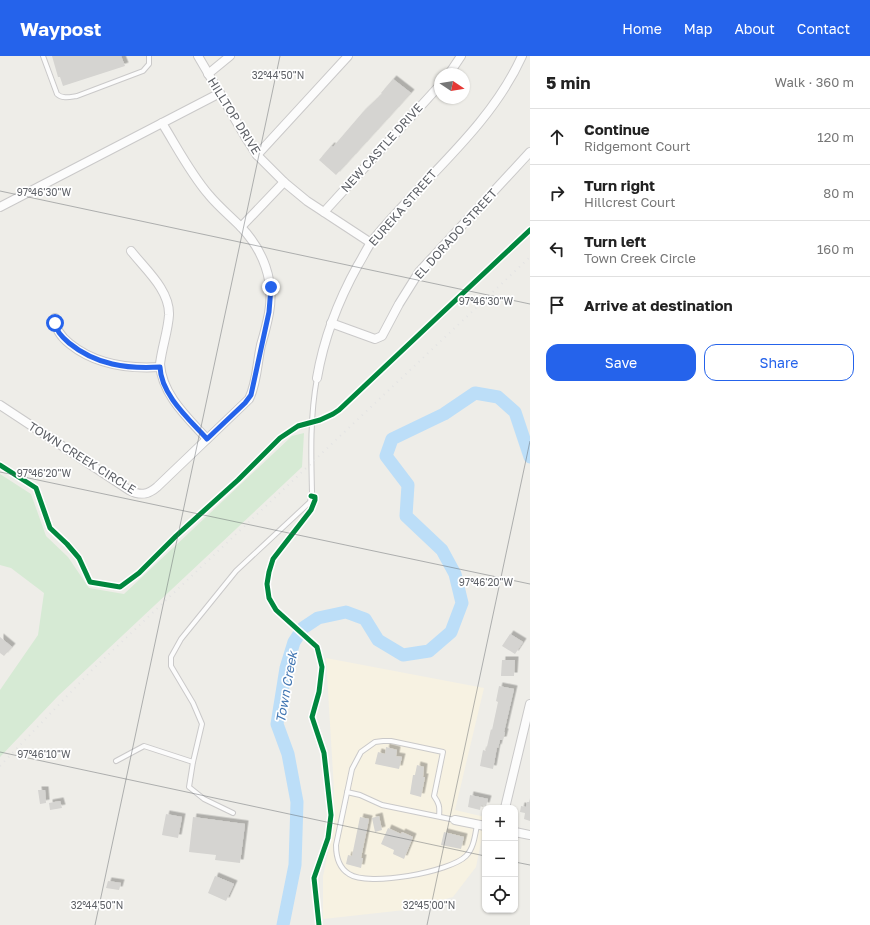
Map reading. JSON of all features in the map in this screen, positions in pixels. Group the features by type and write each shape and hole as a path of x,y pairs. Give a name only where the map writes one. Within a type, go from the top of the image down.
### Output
{"street":[{"name":"HILLTOP DRIVE","path":"198,56 257,155 284,182 306,201 371,243"},
{"path":"208,74 230,56"},
{"path":"257,155 348,56"},
{"path":"453,68 461,56"},
{"name":"EUREKA STREET","path":"317,378 331,323 353,275 371,243 483,118 516,68 522,56"},
{"name":"NEW CASTLE DRIVE","path":"324,212 434,92"},
{"path":"0,207 220,94"},
{"name":"TOWN CREEK CIRCLE","path":"0,405 129,490 140,494 146,494 153,490 245,403 251,395 269,312 271,287 266,265 254,244 241,227 203,188 162,123"},
{"name":"EL DORADO STREET","path":"331,323 375,339 382,336 399,304 419,272 530,152"},
{"path":"241,227 284,182"},
{"path":"131,251 154,280 168,304 169,314 160,367 166,385 173,400 207,439"},
{"path":"55,318 56,326 60,334 75,348 93,358 102,362 123,367 160,367"},
{"path":"506,805 530,704"},
{"path":"455,820 481,825"},
{"path":"518,833 530,835"}],"lane":[{"path":"43,56 57,94 59,96 66,97 77,96 144,71 149,64 149,56"},
{"path":"233,812 204,799 189,787 202,724 193,703 171,666 171,657 181,639 236,571 310,502 312,492 312,400 317,378"},
{"path":"439,816 440,808 434,796 443,752 391,741 375,742 360,752 352,769 336,851 339,863 348,874 355,877 405,877 430,871 460,861 470,852 481,825"},
{"path":"116,761 144,746 193,762"},
{"path":"347,792 360,795 382,805 455,820"}],"shaded area":[{"path":"326,658 484,688 455,810 482,816 482,837 476,867 453,897 405,910 323,919 323,876 331,839 334,790"}],"green space":[{"path":"304,433 302,467 58,696 0,757 0,690 38,635 44,593 11,568 0,565 0,474 31,494 46,536 68,557 89,588 124,594 292,436"}],"building":[{"path":"52,56 121,56 125,66 63,86 60,77 58,77"},
{"path":"393,79 411,93 336,175 319,160 331,146 333,147 363,112 382,94 381,93"},
{"path":"510,634 523,642 515,654 502,646"},
{"path":"0,637 12,647 4,656 0,653"},
{"path":"502,660 515,660 514,676 501,676"},
{"path":"499,686 514,689 503,740 500,740 498,748 497,747 493,769 480,766 483,750 486,751 491,729 492,730 498,702 496,701"},
{"path":"386,747 397,750 396,756 402,757 399,769 375,764 378,752 385,754"},
{"path":"417,765 424,767 423,777 425,777 421,797 410,794 413,775 415,775"},
{"path":"38,790 45,790 46,803 40,804"},
{"path":"470,795 488,799 486,805 481,805 480,810 468,807"},
{"path":"60,801 62,808 50,810 49,803"},
{"path":"527,802 530,802 530,821 524,819 525,813 520,812 521,806 526,807"},
{"path":"166,814 182,817 178,838 162,835"},
{"path":"379,816 382,830 375,832 372,818"},
{"path":"193,817 245,824 240,863 215,860 216,855 189,852"},
{"path":"360,817 369,819 361,858 363,858 361,868 346,864 348,855 352,856"},
{"path":"388,828 401,834 402,832 413,837 404,859 393,854 394,850 381,844"},
{"path":"444,832 464,837 461,849 441,845"},
{"path":"215,876 234,884 226,901 208,893"},
{"path":"108,881 121,883 119,890 106,888"}],"waterway":[{"name":"Town Creek","path":"283,925 295,865 297,802 288,754 277,724 286,668 294,642 303,628 318,618 346,612 365,619 378,640 403,655 429,651 451,632 462,603 455,574 442,550 406,516 408,485 386,456 392,439 444,414 475,393 498,397 515,412 530,457"}],"railway":[{"path":"0,766 93,669 530,257"}],"cycle path":[{"path":"0,465 36,488 50,528 79,558 90,582 120,587 139,573 176,536 238,480 280,438 298,426 320,420 339,410 530,230"},
{"path":"311,496 315,497 311,510 273,559 267,584 269,598 276,610 317,647 322,667 319,692 312,717 324,753 331,815 328,838 314,878 319,925"}],"route":[{"path":"55,323 60,334 75,348 102,362 133,368 160,367 173,400 207,439 245,403 251,395 269,312 271,287"}]}
